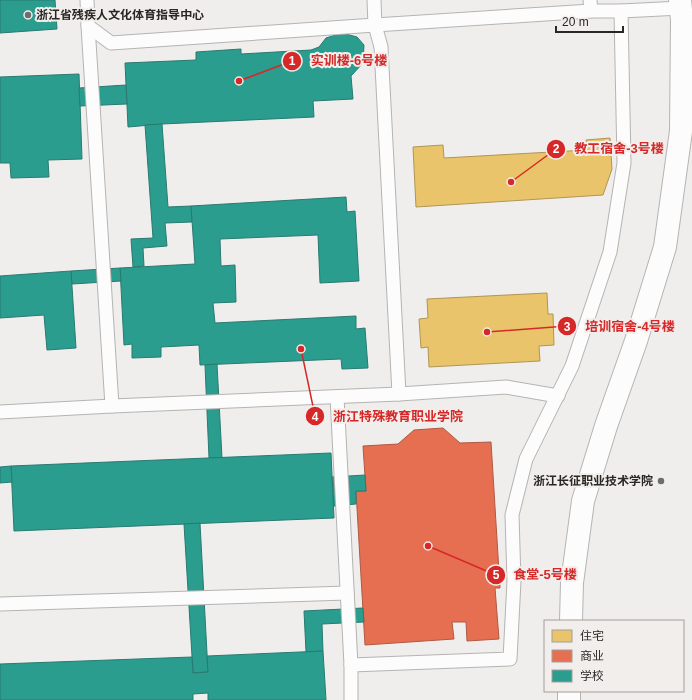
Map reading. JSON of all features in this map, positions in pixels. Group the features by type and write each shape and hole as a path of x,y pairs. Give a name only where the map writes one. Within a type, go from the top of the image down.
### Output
{"street":[{"path":"571,620 572,583 583,501 606,426 636,341 665,247 681,131 682,20 680,4"}],"lane":[{"path":"87,0 112,406"},
{"path":"374,0 375,25 381,47 399,394"},
{"path":"88,26 111,43 375,25 591,5 621,11 680,4"},
{"path":"351,665 510,659 514,581 512,515 526,459 572,366 610,252 624,163 621,11"},
{"path":"0,412 399,394 506,387 558,396"},
{"path":"337,397 351,665 351,700"},
{"path":"0,604 347,593"}],"building: 住宅":[{"path":"610,138 612,169 603,195 416,207 413,147 443,145 444,158 587,150 586,140"},
{"path":"547,293 548,314 553,314 554,345 539,346 540,361 429,367 428,347 421,348 419,319 428,318 427,299"}],"building: 商业":[{"path":"443,428 460,443 491,442 500,588 495,588 499,639 467,641 466,622 452,622 454,639 365,645 356,491 366,491 363,446 398,444 414,430"}],"building: 学校":[{"name":"浙江省残疾人文化体育指导中心","path":"0,0 55,0 57,29 0,33"},
{"path":"342,33 357,37 364,45 363,63 351,76 353,99 313,101 314,117 128,127 125,63 196,60 196,52 241,49 241,54 311,50 319,47 326,38"},
{"path":"79,74 82,159 48,160 49,177 11,178 10,163 0,163 0,77"},
{"path":"126,85 127,104 80,106 79,88"},
{"path":"162,124 168,207 191,206 192,222 165,223 167,246 143,248 144,266 133,267 131,239 153,238 145,125"},
{"path":"346,197 347,212 355,211 359,281 320,283 318,235 220,239 221,266 235,265 236,302 213,303 215,323 356,316 356,329 365,328 368,368 342,369 341,359 200,365 199,345 161,347 161,357 132,358 132,344 124,345 120,268 195,264 191,206"},
{"path":"120,268 121,281 72,284 71,271"},
{"path":"71,271 76,348 47,350 44,315 0,318 0,276"},
{"path":"217,364 222,458 209,458 205,365"},
{"path":"331,453 334,518 14,531 11,466"},
{"path":"11,466 12,482 0,483 0,467"},
{"path":"365,475 366,491 356,491 356,504 334,506 332,477"},
{"path":"200,523 208,672 193,673 184,524"},
{"path":"363,608 364,622 322,624 323,651 306,652 304,611"},
{"path":"323,651 326,700 208,700 208,693 193,694 193,700 0,700 0,664 192,657 193,673 208,672 207,656"}],"place":[{"name":"浙江省残疾人文化体育指导中心","path":"28,15"},
{"name":"实训楼-6号楼","path":"239,81"},
{"name":"教工宿舍-3号楼","path":"511,182"},
{"name":"培训宿舍-4号楼","path":"487,332"},
{"name":"浙江特殊教育职业学院","path":"301,349"},
{"name":"浙江长征职业技术学院","path":"661,481"},
{"name":"食堂-5号楼","path":"428,546"}]}
